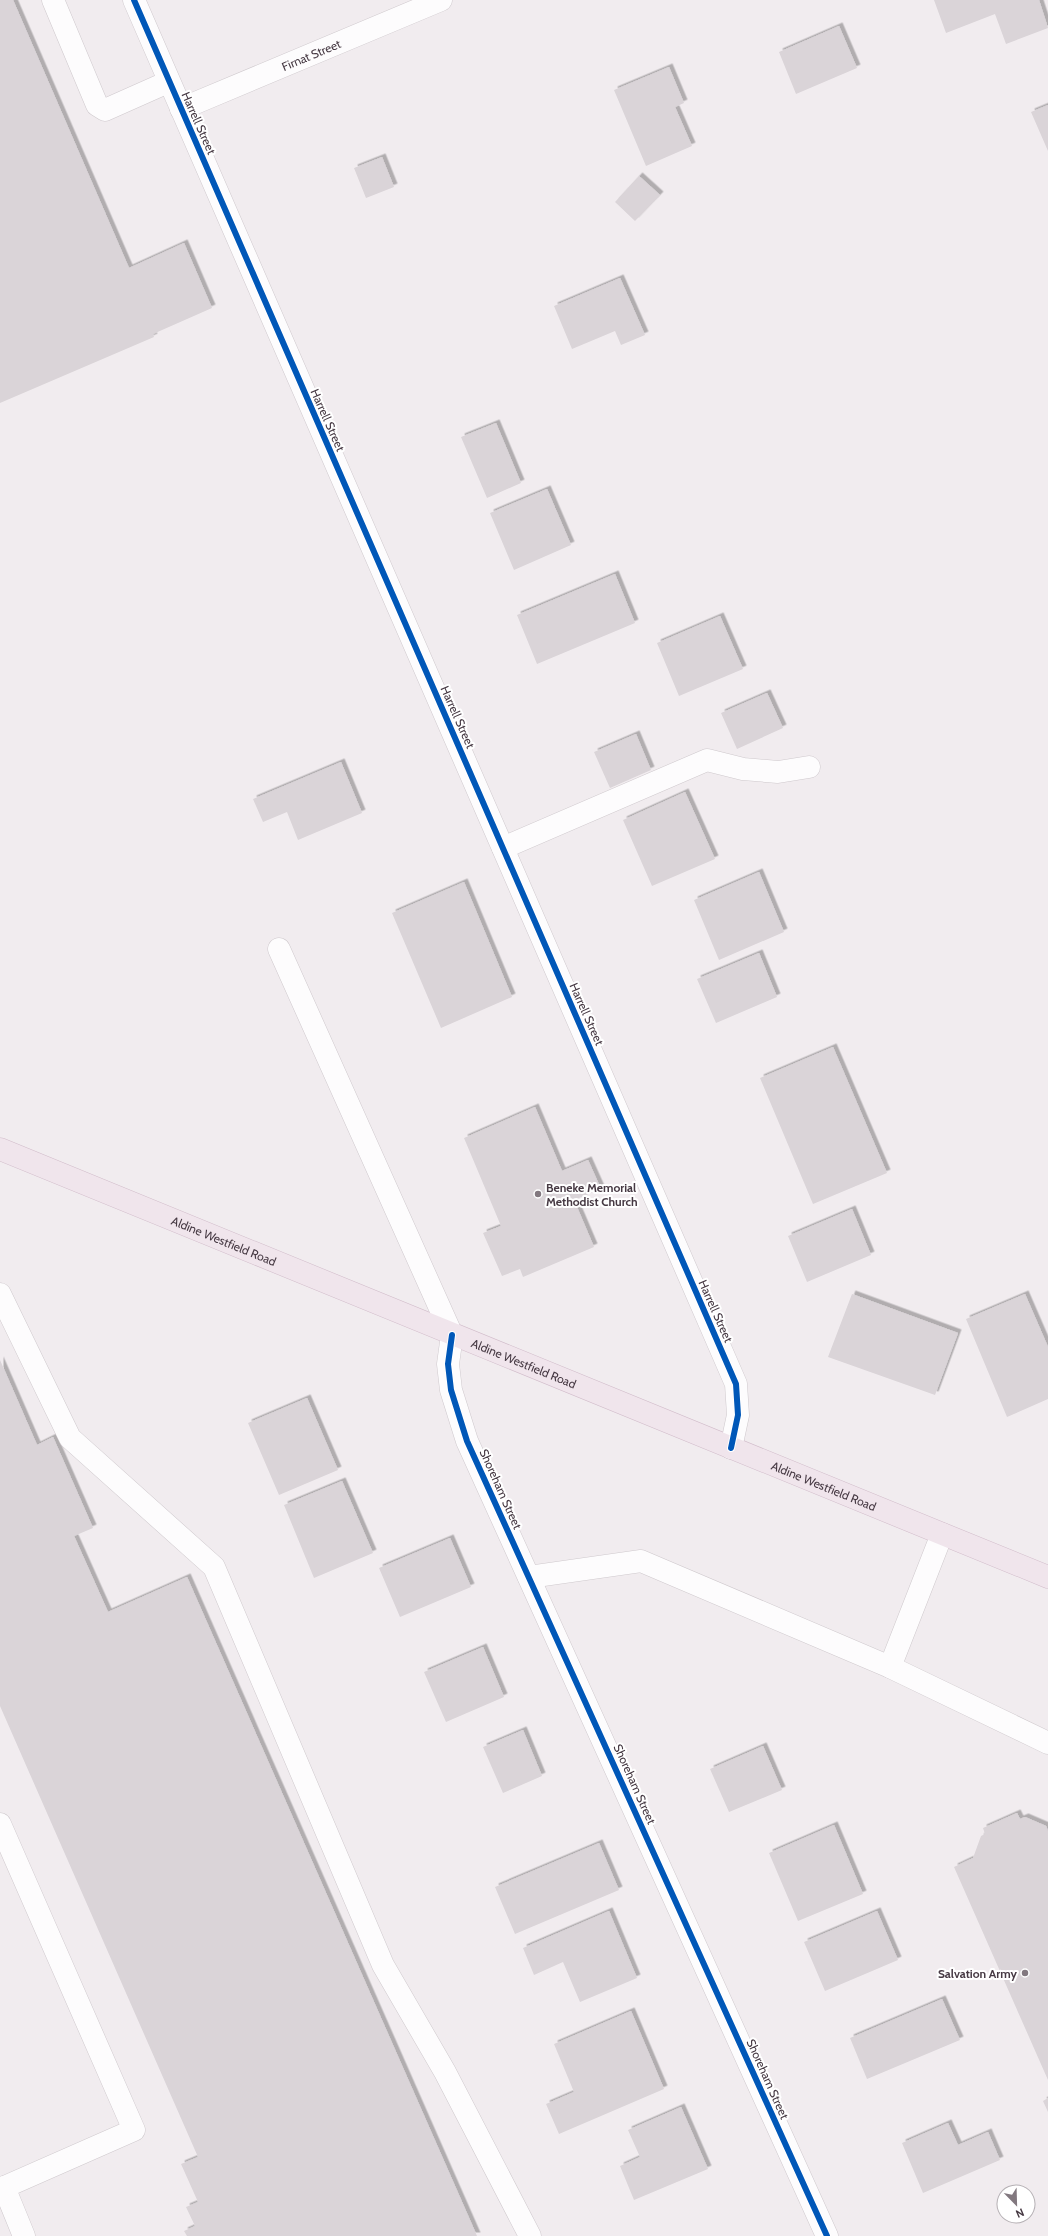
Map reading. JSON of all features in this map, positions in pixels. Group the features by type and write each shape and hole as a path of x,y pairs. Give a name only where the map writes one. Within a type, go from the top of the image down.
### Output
{"main road":[{"name":"Aldine Westfield Road","path":"0,1149 452,1335 1048,1577"}],"street":[{"path":"53,0 97,105 105,110 168,82"},
{"name":"Harrell Street","path":"134,0 168,82 736,1384 738,1415 731,1448"},
{"name":"Firnat Street","path":"181,109 441,0"},
{"path":"503,848 706,760 743,769 771,771 809,767"},
{"path":"279,949 452,1335"},
{"path":"0,1294 70,1438 214,1567 383,1965 446,2072 530,2236"},
{"name":"Shoreham Street","path":"452,1335 448,1364 451,1390 467,1441 827,2236"},
{"path":"890,1667 942,1534"},
{"path":"529,1577 641,1561 890,1667 1048,1743"},
{"path":"0,1824 134,2130 2,2188 24,2236"}],"building":[{"path":"0,0 13,0 129,268 184,243 212,308 153,334 154,337 0,403"},
{"path":"934,0 1039,0 1048,28 1006,44 995,14 946,33"},
{"path":"839,26 857,68 796,94 779,52"},
{"path":"669,67 684,103 675,107 692,146 646,166 614,90"},
{"path":"1048,105 1048,151 1031,112"},
{"path":"382,157 394,187 366,198 354,168"},
{"path":"639,176 660,195 635,221 615,202"},
{"path":"620,278 645,335 621,345 615,331 572,349 554,306"},
{"path":"496,423 521,483 487,498 461,437"},
{"path":"547,489 571,545 514,570 490,513"},
{"path":"615,574 635,623 537,664 517,615"},
{"path":"720,616 743,669 679,696 657,643"},
{"path":"767,693 783,728 737,749 721,713"},
{"path":"636,734 651,770 610,788 594,752"},
{"path":"341,762 362,813 298,840 287,812 263,822 253,799"},
{"path":"685,792 715,859 652,886 623,820"},
{"path":"759,872 784,932 719,960 694,900"},
{"path":"464,882 512,997 441,1028 392,913"},
{"path":"759,953 777,997 716,1023 697,979"},
{"path":"833,1047 887,1173 813,1204 760,1078"},
{"name":"Beneke Memorial Methodist Church","path":"535,1107 562,1171 588,1160 601,1189 574,1200 594,1247 523,1277 520,1269 502,1276 483,1233 501,1226 464,1138"},
{"path":"852,1209 871,1255 807,1282 788,1236"},
{"path":"852,1294 958,1333 935,1395 828,1357"},
{"path":"1025,1294 1048,1347 1048,1399 1007,1417 966,1319"},
{"path":"0,1360 37,1445 53,1437 93,1528 74,1536 108,1612 187,1577 477,2236 187,2236 184,2231 195,2226 186,2207 198,2202 181,2164 198,2157 0,1706"},
{"path":"307,1398 338,1470 279,1495 248,1423"},
{"path":"342,1481 373,1553 314,1578 284,1505"},
{"path":"450,1538 471,1587 400,1617 379,1568"},
{"path":"483,1647 504,1697 446,1722 424,1672"},
{"path":"523,1730 542,1776 503,1793 483,1747"},
{"path":"763,1746 782,1790 729,1812 710,1769"},
{"name":"Salvation Army","path":"1017,1813 1020,1819 1025,1817 1046,1826 1048,1831 1048,2080 954,1867 973,1858 981,1836 985,1834 983,1828"},
{"path":"834,1825 863,1894 798,1921 769,1853"},
{"path":"599,1843 619,1890 515,1934 495,1887"},
{"path":"609,1911 637,1978 580,2002 563,1962 534,1975 523,1948"},
{"path":"877,1911 898,1960 825,1991 804,1942"},
{"path":"942,1999 960,2040 867,2079 850,2038"},
{"path":"631,2011 664,2089 559,2134 546,2104 574,2092 554,2044"},
{"path":"1048,2098 1048,2112 1043,2101"},
{"path":"681,2107 708,2169 634,2200 620,2166 640,2157 628,2130"},
{"path":"948,2123 958,2145 988,2132 1000,2160 923,2193 902,2143"}],"cycle path":[{"path":"134,0 736,1384 738,1415 731,1448"},
{"path":"452,1335 448,1364 451,1390 467,1441 827,2236"}],"place":[{"name":"Beneke Memorial Methodist Church","path":"538,1194"},
{"name":"Salvation Army","path":"1025,1973"}]}
